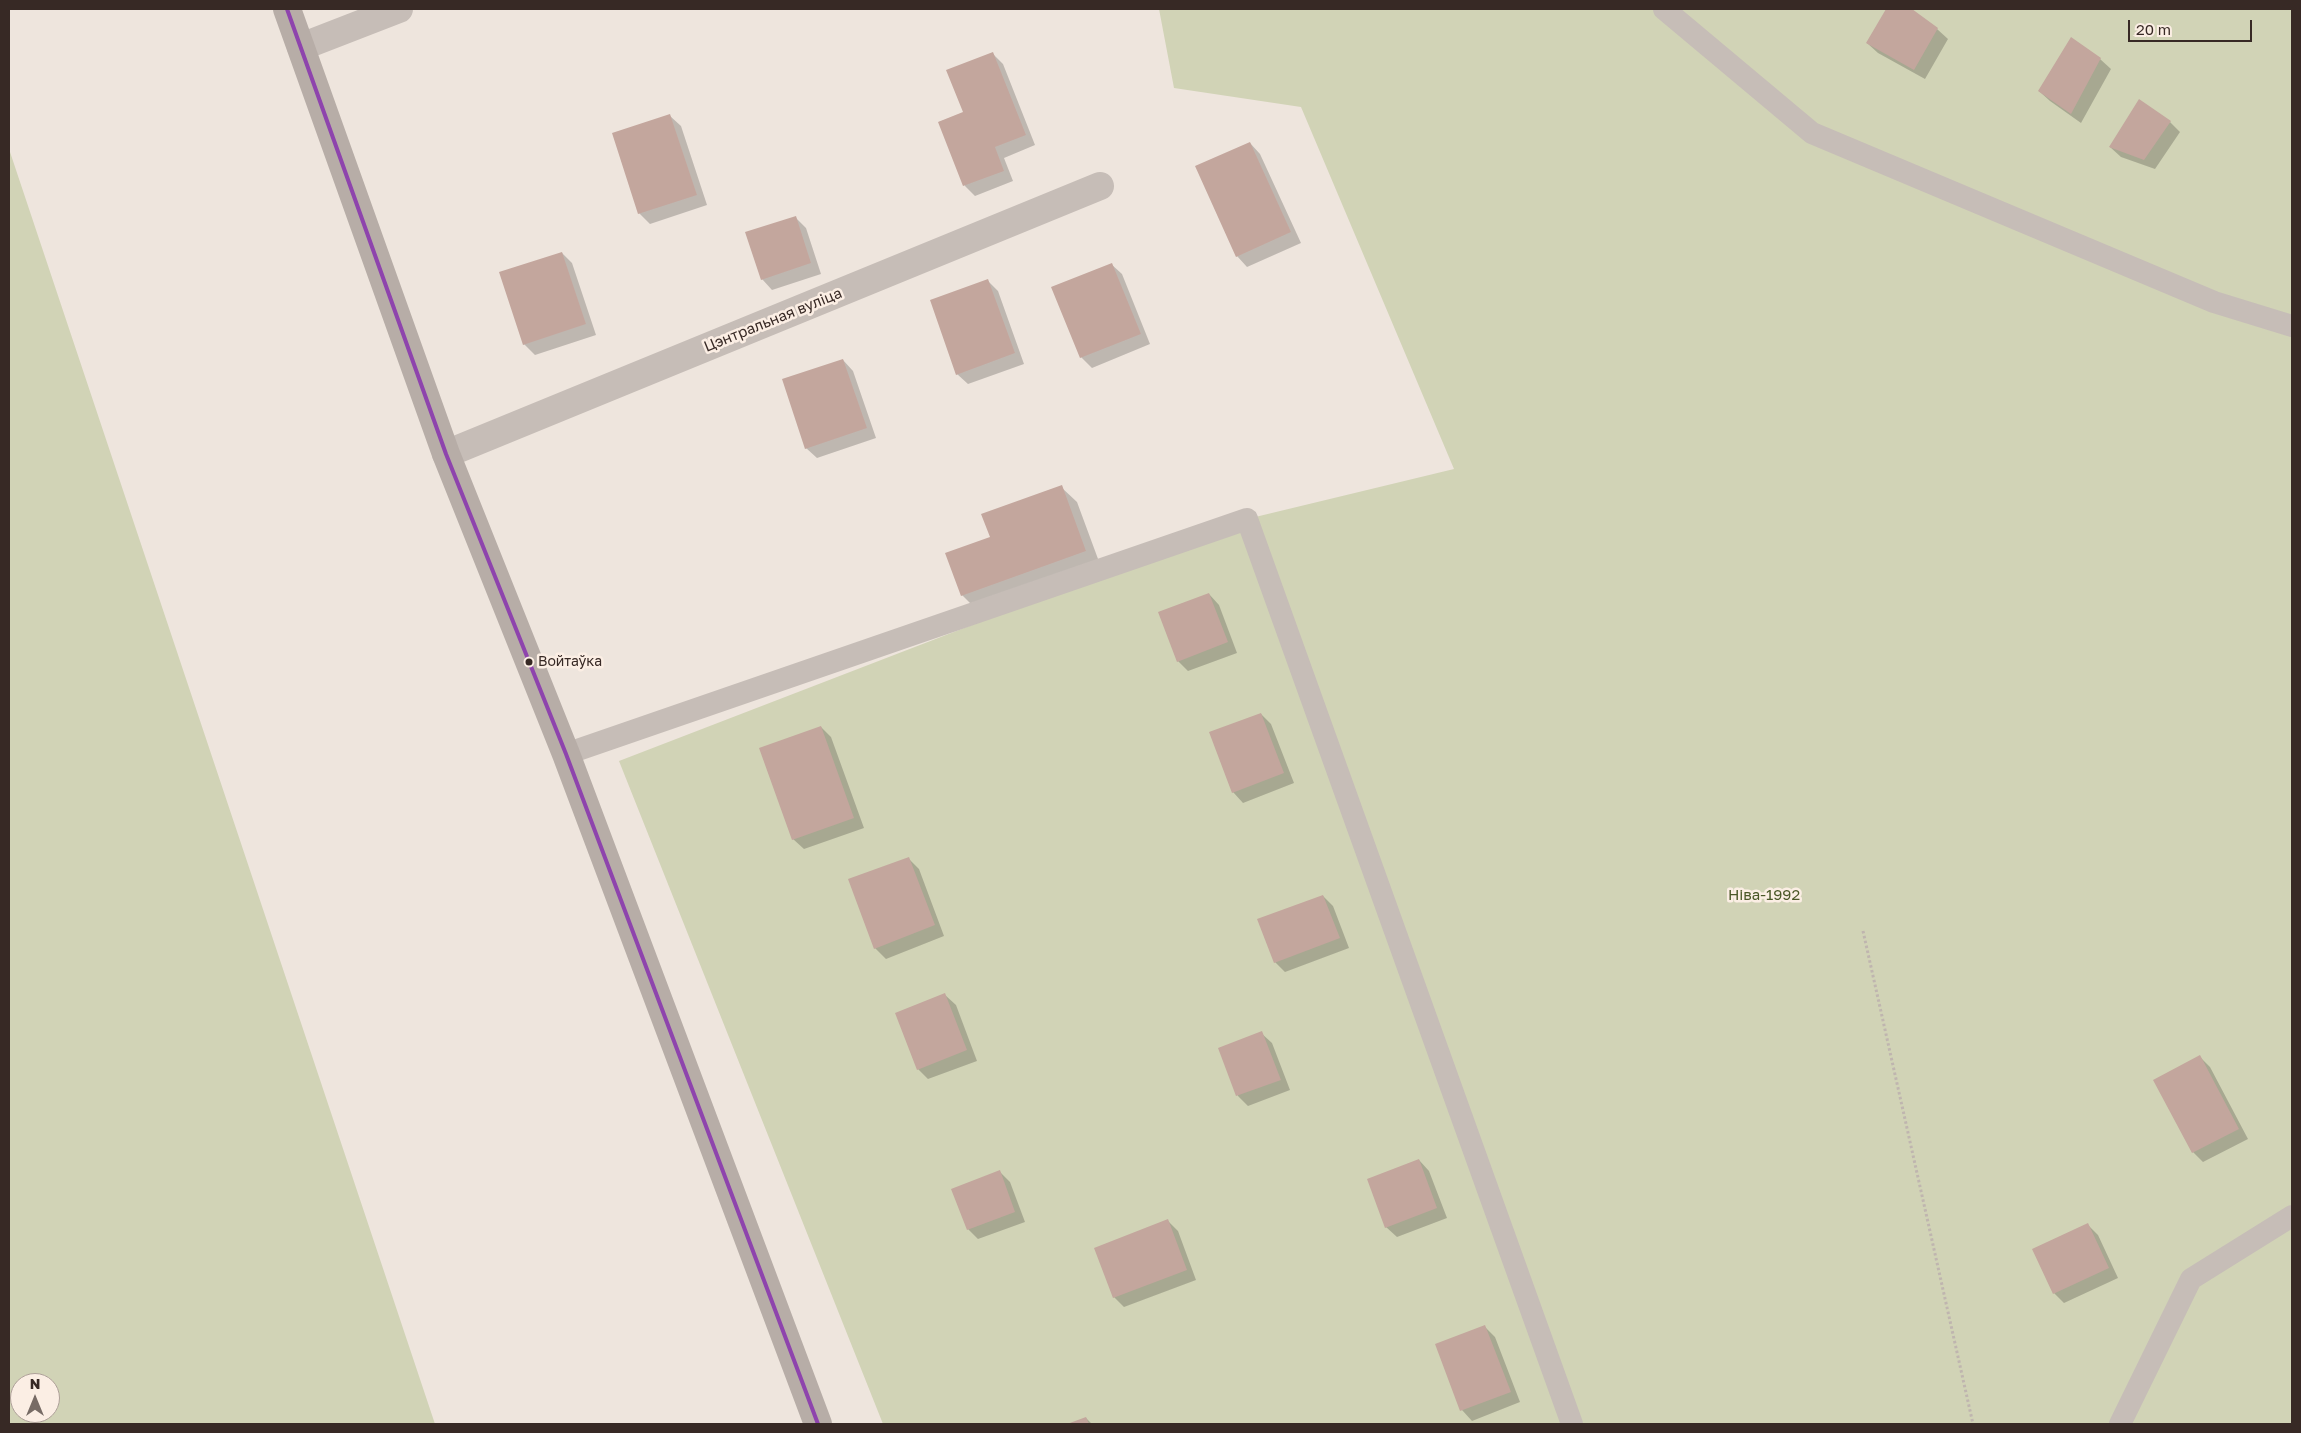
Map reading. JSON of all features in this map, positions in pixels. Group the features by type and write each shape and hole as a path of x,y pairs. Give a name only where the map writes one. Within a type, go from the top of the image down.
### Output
{"street":[{"path":"287,9 446,454 566,754 818,1424"},
{"path":"301,47 399,9"},
{"name":"Цэнтральная вуліца","path":"446,454 1100,186"}],"lane":[{"path":"1664,9 1812,133 2214,302 2292,326"},
{"path":"566,754 1247,520 1572,1424"},
{"path":"2120,1424 2190,1278 2292,1216"}],"path":[{"path":"1863,931 1973,1424"}],"green space":[{"name":"Ніва-1992","path":"1159,9 2292,9 2292,1424 883,1424 619,761 1247,519 1454,469 1301,107 1174,88"},
{"path":"9,149 435,1424 9,1424"}],"building":[{"path":"1886,9 1912,9 1938,28 1914,70 1866,43"},
{"path":"2071,37 2101,58 2071,114 2038,91"},
{"path":"993,52 1026,135 995,147 1004,171 963,186 938,122 963,112 946,70"},
{"path":"2139,99 2171,121 2144,160 2109,147"},
{"path":"670,114 697,195 638,214 612,133"},
{"path":"1250,142 1291,232 1236,257 1195,166"},
{"path":"796,216 811,263 761,280 745,232"},
{"path":"562,252 586,324 523,345 499,272"},
{"path":"1112,263 1141,334 1080,358 1051,287"},
{"path":"988,279 1015,353 956,375 930,300"},
{"path":"843,359 867,428 805,449 782,379"},
{"path":"1062,485 1086,551 961,596 945,553 990,537 981,514"},
{"path":"1209,593 1228,642 1177,662 1158,612"},
{"path":"1261,713 1284,773 1232,793 1209,732"},
{"path":"821,726 854,818 792,840 759,748"},
{"path":"909,857 935,925 874,949 848,879"},
{"path":"1323,895 1340,938 1274,963 1257,919"},
{"path":"945,993 967,1050 917,1070 895,1013"},
{"path":"1262,1031 1281,1080 1236,1096 1218,1048"},
{"path":"2200,1055 2239,1129 2192,1153 2153,1080"},
{"path":"1419,1159 1437,1208 1385,1228 1367,1179"},
{"path":"1000,1170 1015,1212 967,1230 951,1189"},
{"path":"1168,1219 1187,1270 1113,1298 1094,1248"},
{"path":"2088,1223 2109,1268 2053,1294 2032,1249"},
{"path":"1485,1325 1511,1392 1460,1411 1435,1344"},
{"path":"1086,1417 1089,1424 1067,1424"}],"transit line":[{"path":"287,9 446,454 566,754 818,1424"}],"place":[{"name":"Войтаўка","path":"529,662"}]}
